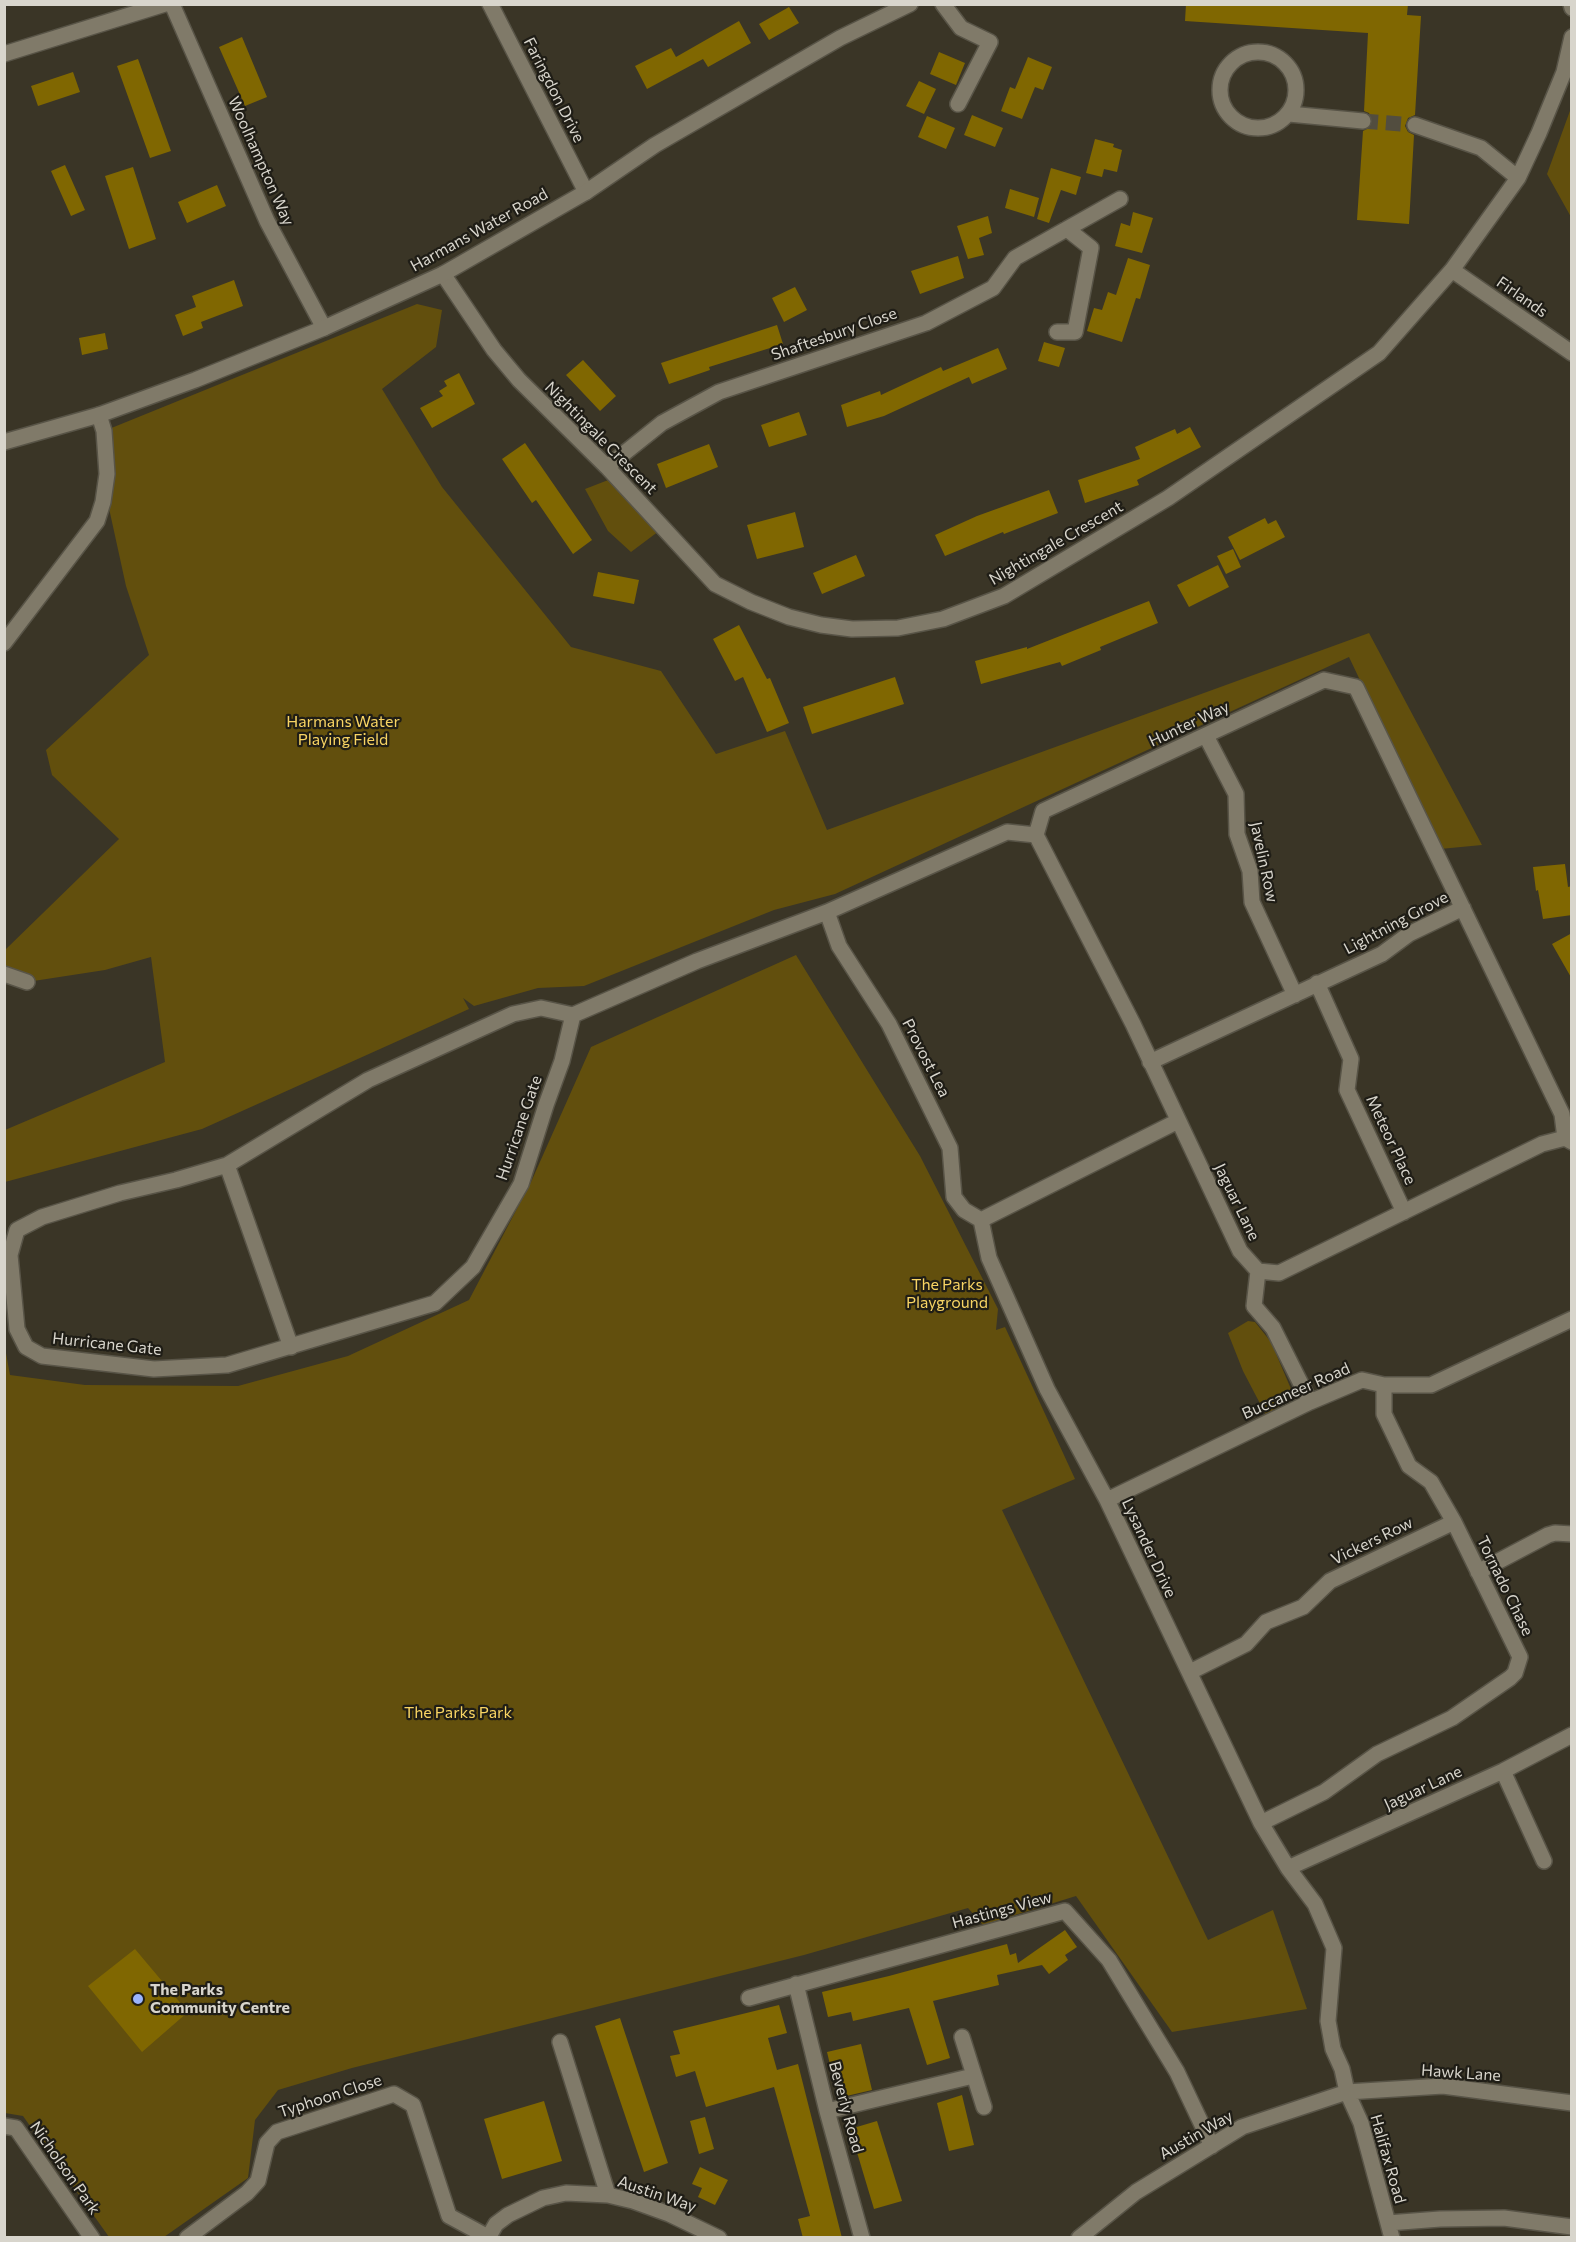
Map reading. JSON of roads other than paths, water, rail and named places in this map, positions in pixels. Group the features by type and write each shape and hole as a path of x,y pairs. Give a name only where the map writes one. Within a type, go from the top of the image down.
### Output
{"street":[{"path":"4,54 165,4"},
{"name":"Woolhampton Way","path":"172,4 267,221 324,328"},
{"name":"Faringdon Drive","path":"490,4 586,192"},
{"name":"Harmans Water Road","path":"4,442 99,414 195,380 324,328 443,274 586,192 655,145 830,44 910,4"},
{"path":"943,4 961,28 990,42 958,104"},
{"name":"Nightingale Crescent","path":"443,274 512,373 607,467 715,584 751,602 789,617 821,626 852,629 898,628 943,619 1004,596 1168,498 1379,353 1452,270 1518,178 1564,72 1572,37"},
{"path":"1289,114 1296,97 1296,85 1293,73 1285,63 1263,52 1251,52 1229,63 1221,80 1220,99 1225,111 1234,121 1246,127 1259,129 1272,126 1289,114 1363,121"},
{"path":"1415,125 1481,148 1518,178"},
{"name":"Shaftesbury Close","path":"607,467 662,423 719,392 926,323 993,288 1015,258 1120,199"},
{"path":"1057,332 1075,332 1091,248 1067,230"},
{"name":"Firlands","path":"1452,270 1572,353"},
{"path":"4,643 97,521 103,502 107,474 104,431 99,414"},
{"name":"Hunter Way","path":"1036,835 1043,811 1324,680 1356,687 1463,908"},
{"name":"Javelin Row","path":"1206,736 1236,794 1237,834 1250,872 1252,902 1294,994"},
{"path":"573,1014 697,962 827,912 1007,832 1036,835"},
{"name":"Jaguar Lane","path":"1036,835 1150,1062 1239,1251 1258,1271"},
{"name":"Lightning Grove","path":"1150,1062 1382,954 1409,934 1463,908 1562,1114 1568,1140"},
{"name":"Provost Lea","path":"827,912 839,946 889,1024 950,1148 954,1197 964,1210 981,1220"},
{"path":"4,974 27,982"},
{"name":"Meteor Place","path":"1317,983 1351,1059 1347,1090 1404,1212"},
{"name":"Hurricane Gate","path":"541,1008 573,1014 562,1061 521,1184 474,1267 435,1303 227,1365 154,1369 42,1356 26,1347 17,1329 10,1255 16,1230 42,1217 108,1196 227,1165 368,1080 513,1014 541,1008"},
{"path":"981,1220 1178,1121"},
{"path":"1310,1402 1273,1328 1254,1305 1258,1271 1279,1272 1542,1144 1568,1140"},
{"path":"227,1165 291,1347"},
{"name":"Lysander Drive","path":"981,1220 989,1258 1047,1389 1107,1500 1261,1823 1288,1868 1315,1904 1334,1948 1328,2021 1333,2049 1342,2069 1347,2092"},
{"name":"Buccaneer Road","path":"1107,1500 1310,1402 1362,1380 1384,1385 1431,1385 1572,1319"},
{"name":"Tornado Chase","path":"1261,1823 1324,1792 1377,1754 1452,1718 1515,1673 1520,1657 1454,1522 1431,1482 1409,1466 1384,1414 1384,1385"},
{"name":"Vickers Row","path":"1190,1672 1246,1644 1266,1622 1303,1607 1330,1581 1454,1522"},
{"path":"1478,1572 1548,1535 1572,1534"},
{"name":"Jaguar Lane","path":"1288,1868 1503,1771 1572,1735"},
{"path":"1503,1771 1544,1861"},
{"name":"Hastings View","path":"749,1998 1065,1911 1109,1960 1177,2072 1212,2146"},
{"name":"Beverly Road","path":"796,1984 827,2111 862,2238"},
{"path":"962,2037 984,2107"},
{"path":"560,2042 608,2195"},
{"path":"827,2111 973,2076"},
{"name":"Hawk Lane","path":"1347,2092 1443,2086 1572,2103"},
{"name":"Austin Way","path":"1079,2238 1136,2192 1242,2127 1347,2092"},
{"name":"Halifax Road","path":"1347,2092 1361,2123 1390,2230"},
{"name":"Typhoon Close","path":"187,2238 247,2193 258,2181 267,2143 277,2132 394,2094 413,2105 449,2216 488,2237"},
{"name":"Nicholson Park","path":"4,2126 16,2128 92,2238"},
{"name":"Austin Way","path":"488,2237 496,2224 508,2215 543,2198 566,2193 608,2195 669,2214 719,2238"},
{"path":"1390,2230 1440,2219 1504,2218 1572,2227"}],"tunnel":[{"path":"1363,121 1415,125"}],"place":[{"name":"The Parks Community Centre","path":"138,1999"}],"park label":[{"name":"Harmans Water Playing Field","path":"343,731"},
{"name":"The Parks Playground","path":"947,1294"},
{"name":"The Parks Park","path":"458,1713"}]}
